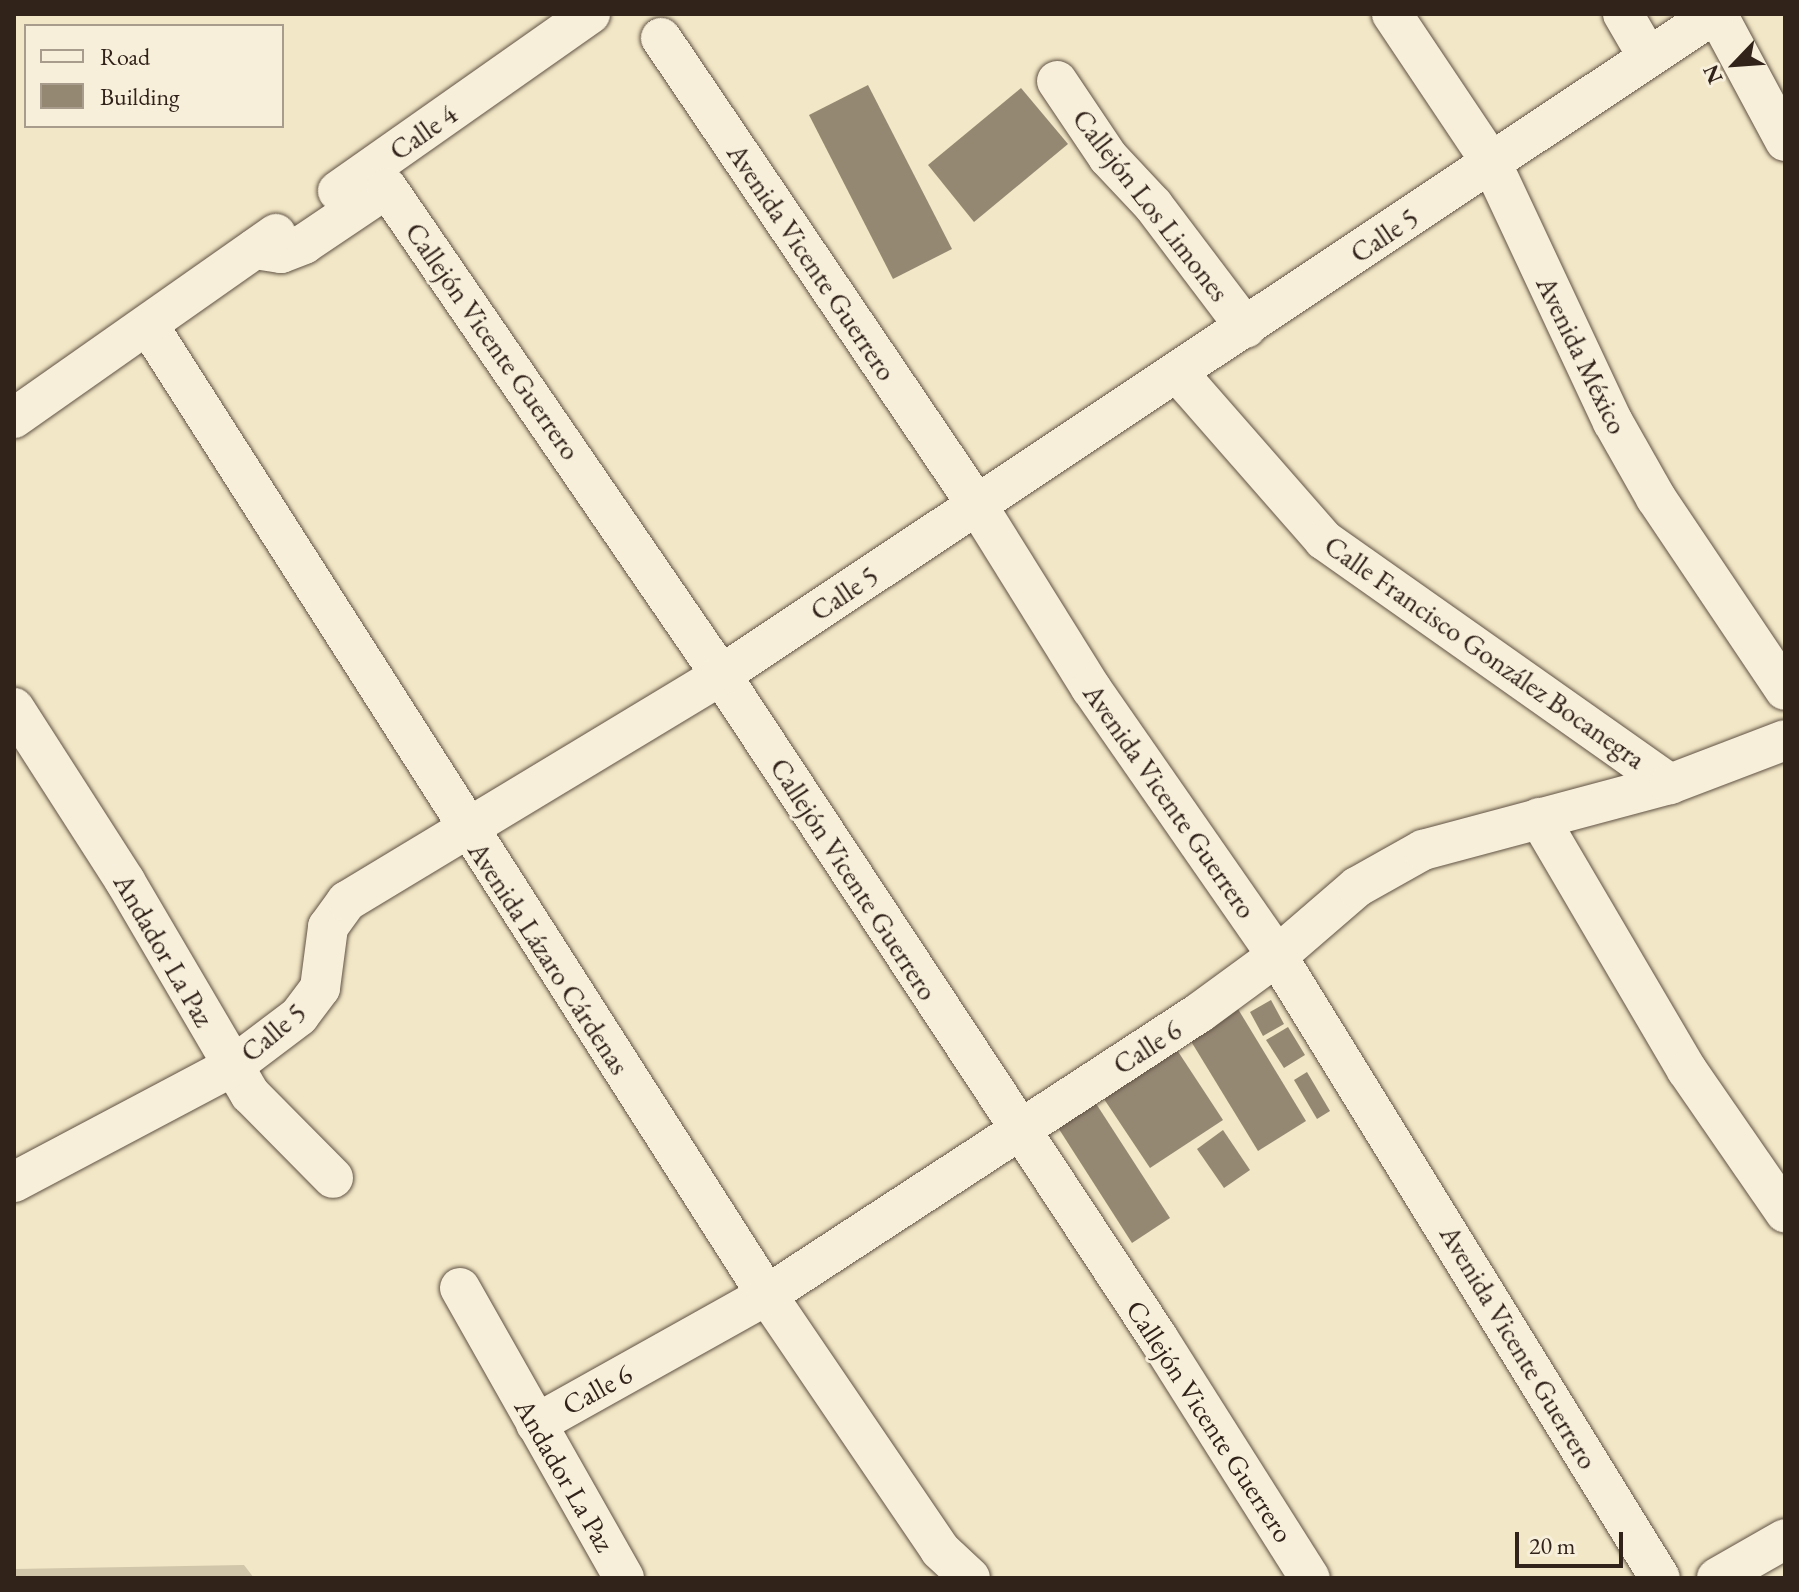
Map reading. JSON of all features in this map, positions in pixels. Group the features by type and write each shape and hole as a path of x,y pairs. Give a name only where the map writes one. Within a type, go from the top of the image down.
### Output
{"street":[{"name":"Calle 4","path":"14,418 590,14"},
{"name":"Avenida México","path":"1392,14 1491,162 1613,422 1656,498 1785,690"},
{"path":"1623,14 1648,57"},
{"name":"Calle 5","path":"14,1182 233,1066 299,1016 320,988 328,927 347,901 467,832 721,675 1715,14"},
{"path":"1715,14 1785,141"},
{"name":"Avenida Vicente Guerrero","path":"661,38 977,505 1099,701 1277,956 1660,1578"},
{"name":"Callejón Los Limones","path":"1057,81 1108,157 1153,205 1246,328"},
{"name":"Calle 4","path":"255,249 281,253 304,244 387,188"},
{"name":"Callejón Vicente Guerrero","path":"387,188 721,675 1019,1132 1158,1338 1310,1578"},
{"name":"Avenida Lázaro Cárdenas","path":"148,325 467,832 767,1295 940,1550 970,1578"},
{"name":"Calle Francisco González Bocanegra","path":"1177,372 1324,540 1670,784"},
{"name":"Andador La Paz","path":"14,708 250,1094 333,1178"},
{"name":"Calle 6","path":"536,1424 767,1295 1019,1132 1277,956 1357,887 1423,850 1670,784 1785,740"},
{"path":"1539,818 1687,1070 1785,1212"},
{"name":"Andador La Paz","path":"460,1288 624,1578"},
{"path":"1717,1578 1785,1539"}],"shaded area":[{"path":"244,1565 254,1578 14,1578 14,1569"}],"building":[{"path":"868,85 952,249 893,279 809,115"},
{"path":"1021,88 1068,144 974,222 928,165"},
{"path":"1271,1000 1284,1024 1263,1036 1250,1012"},
{"path":"1238,1009 1306,1121 1258,1151 1189,1038"},
{"path":"1288,1027 1305,1055 1284,1068 1266,1040"},
{"path":"1177,1050 1223,1120 1150,1168 1104,1099"},
{"path":"1307,1072 1330,1111 1317,1119 1294,1080"},
{"path":"1095,1102 1170,1218 1132,1243 1057,1126"},
{"path":"1223,1130 1250,1170 1224,1188 1197,1149"}]}
